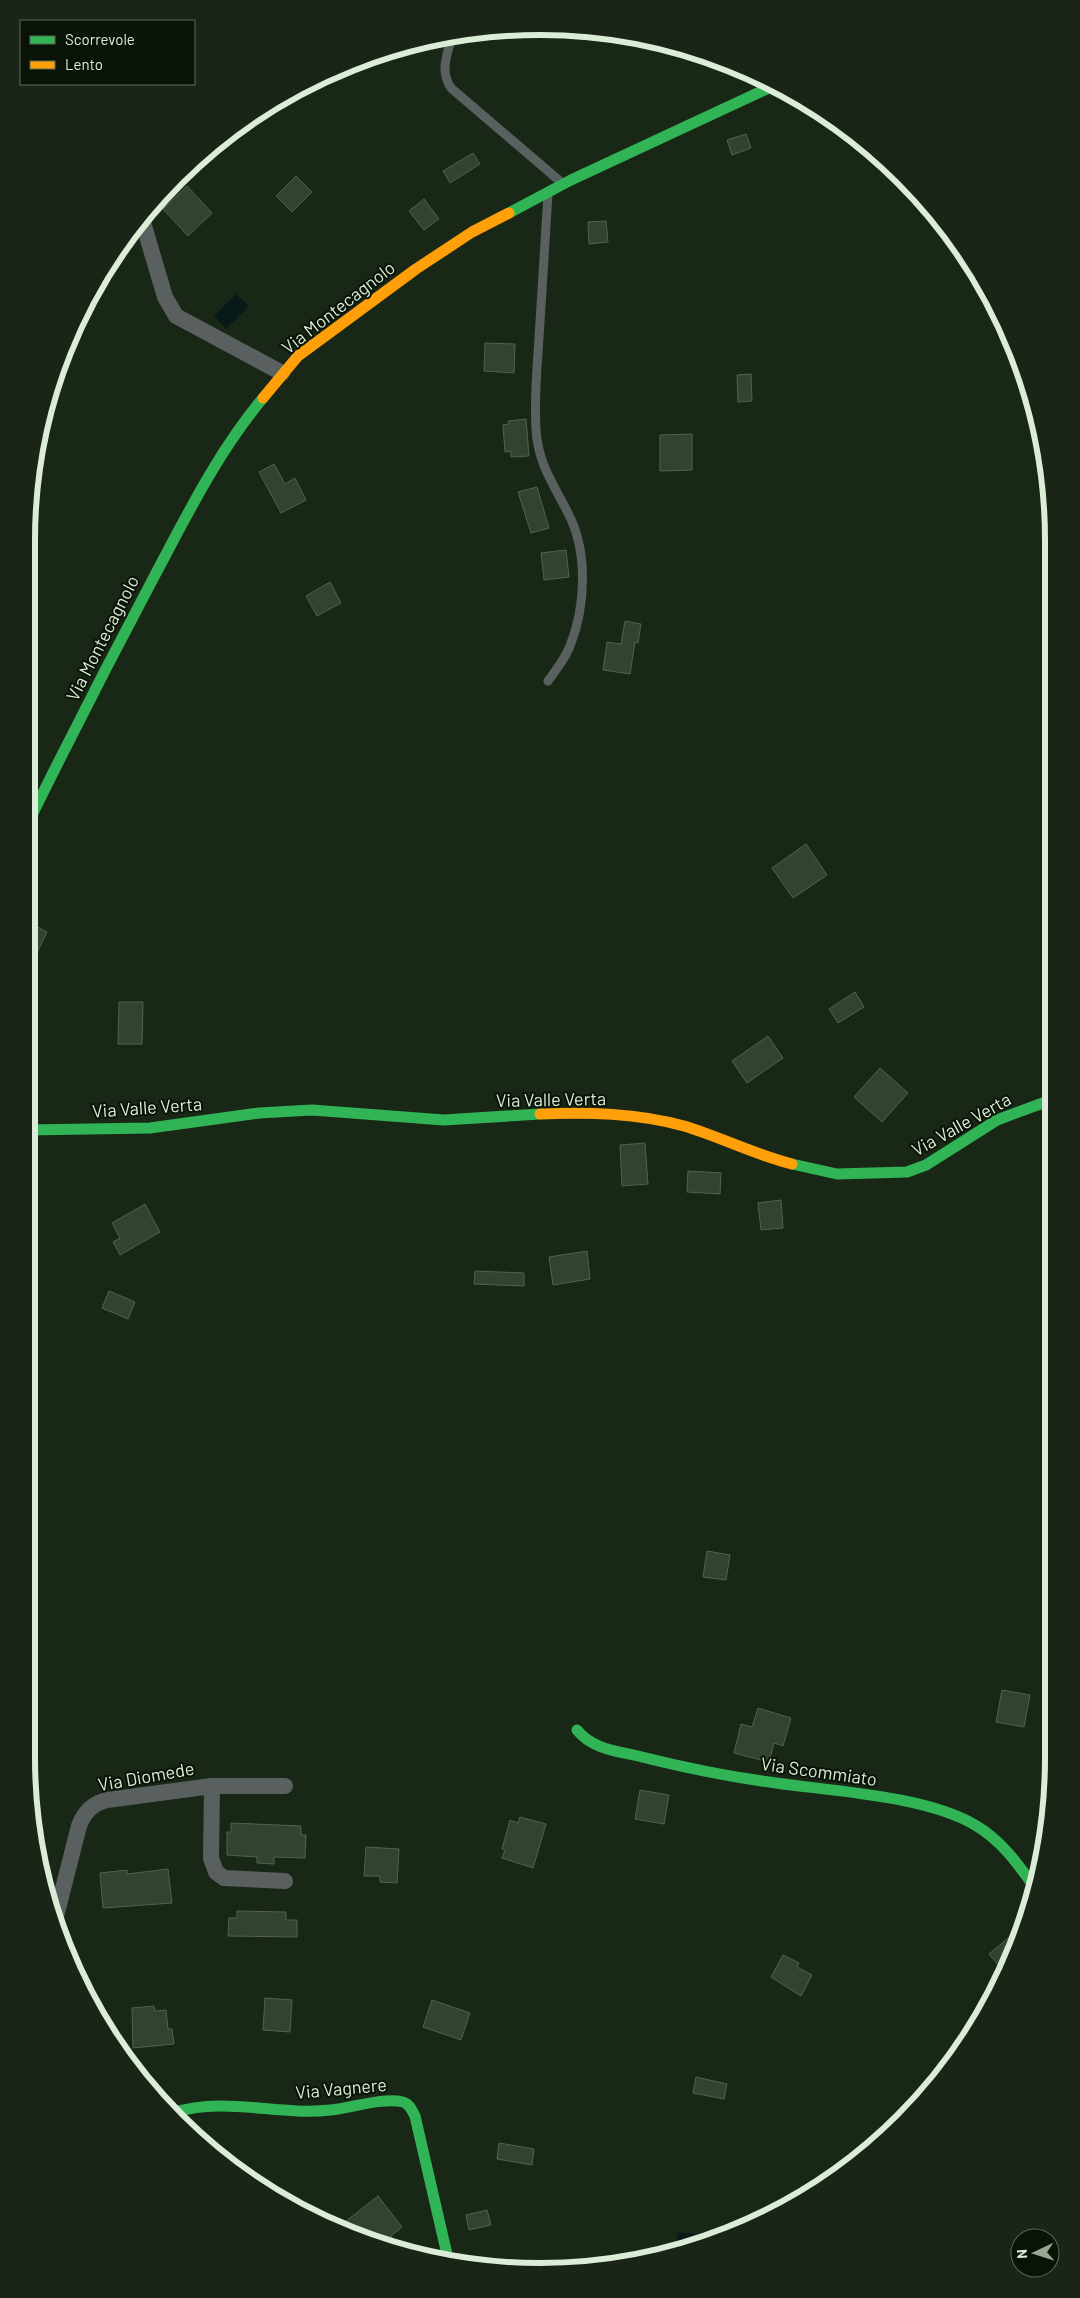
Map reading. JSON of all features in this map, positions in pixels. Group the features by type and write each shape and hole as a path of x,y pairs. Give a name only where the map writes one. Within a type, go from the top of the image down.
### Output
{"street":[{"name":"Via Montecagnolo","path":"35,809 100,678 209,473 232,436 282,373 320,338 436,255 472,232 548,191 768,90"},
{"path":"144,226 164,297 176,316 282,373"},
{"name":"Via Valle Verta","path":"35,1130 150,1128 259,1113 312,1110 444,1120 542,1114 607,1114 652,1119 683,1126 724,1139 775,1160 812,1170 837,1174 888,1174 907,1172 926,1165 992,1122 1045,1103"},
{"name":"Via Scommiato","path":"577,1730 580,1736 593,1744 671,1764 727,1776 878,1796 957,1816 975,1825 991,1837 1030,1881"},
{"name":"Via Diomede","path":"212,1786 211,1858 216,1872 229,1879 285,1881"},
{"name":"Via Diomede","path":"58,1908 79,1826 84,1815 92,1806 108,1800 212,1786 284,1786"},
{"name":"Via Vagnere","path":"179,2111 196,2107 218,2106 324,2110 404,2102 409,2105 415,2116 447,2254"}],"lane":[{"path":"450,43 444,66 445,77 451,88 563,184"},
{"path":"548,191 536,393 536,439 543,465 574,525 579,544 582,572 580,602 574,633 566,654 548,681"}],"shaded area":[{"path":"236,294 249,306 226,329 214,316"},
{"path":"677,2233 695,2233 695,2238 677,2244"}],"building":[{"path":"746,134 751,148 732,155 727,140"},
{"path":"473,153 480,164 450,183 443,171"},
{"path":"296,176 312,192 292,212 276,196"},
{"path":"187,186 212,213 188,236 163,209"},
{"path":"424,199 439,219 424,230 409,211"},
{"path":"606,221 608,242 589,244 588,222"},
{"path":"485,343 515,344 514,373 484,371"},
{"path":"751,374 752,401 738,402 737,375"},
{"path":"526,419 529,456 511,457 511,451 505,452 503,425 509,424 508,421"},
{"path":"692,434 692,470 660,471 660,435"},
{"path":"274,464 285,484 295,478 306,500 281,513 259,472"},
{"path":"537,487 549,528 531,533 518,492"},
{"path":"566,550 569,577 544,580 541,553"},
{"path":"330,582 341,603 317,616 306,596"},
{"path":"625,621 641,624 638,643 635,642 630,674 603,670 607,642 621,644"},
{"path":"806,844 827,875 793,898 772,868"},
{"path":"35,926 47,932 37,953 35,952"},
{"path":"855,992 864,1007 838,1023 829,1009"},
{"path":"119,1002 143,1002 142,1044 118,1044"},
{"path":"768,1036 783,1058 747,1083 732,1061"},
{"path":"880,1068 908,1093 882,1122 854,1097"},
{"path":"645,1143 648,1184 622,1186 620,1145"},
{"path":"688,1171 721,1173 720,1194 687,1192"},
{"path":"781,1200 783,1228 761,1230 758,1203"},
{"path":"145,1204 160,1232 120,1255 113,1242 120,1238 112,1223"},
{"path":"587,1251 590,1279 553,1285 549,1257"},
{"path":"475,1271 524,1273 524,1286 474,1284"},
{"path":"109,1291 135,1302 128,1319 102,1308"},
{"path":"707,1551 730,1555 726,1580 703,1577"},
{"path":"1002,1690 1030,1695 1024,1727 996,1722"},
{"path":"758,1708 791,1718 783,1746 774,1743 769,1762 734,1753 741,1724 752,1727"},
{"path":"640,1790 669,1795 664,1824 635,1819"},
{"path":"520,1817 546,1824 533,1868 502,1858 505,1850 502,1849 510,1820 518,1823"},
{"path":"231,1823 301,1826 301,1835 306,1835 305,1858 274,1857 274,1864 257,1863 257,1857 227,1855 227,1832 231,1832"},
{"path":"366,1847 399,1849 397,1883 380,1882 380,1876 364,1876"},
{"path":"168,1869 172,1903 103,1908 100,1873 127,1870 127,1874"},
{"path":"237,1911 286,1912 286,1920 297,1920 297,1937 228,1936 229,1918 237,1918"},
{"path":"1013,1934 1000,1967 989,1954"},
{"path":"783,1955 799,1963 797,1967 812,1975 801,1996 771,1977"},
{"path":"265,1998 292,2000 290,2032 263,2030"},
{"path":"432,2000 470,2013 461,2040 423,2027"},
{"path":"154,2006 155,2011 166,2010 168,2029 172,2029 174,2044 133,2048 132,2008"},
{"path":"696,2077 727,2084 724,2099 693,2093"},
{"path":"499,2143 534,2149 532,2165 497,2159"},
{"path":"378,2196 402,2227 391,2236 395,2242 348,2225 345,2222"},
{"path":"487,2210 491,2225 469,2230 466,2215"}],"traffic: fast":[{"path":"509,213 571,180 767,89"},
{"path":"35,809 192,506 218,461 263,398"},
{"path":"792,1164 837,1174 907,1172 926,1165 997,1120 1045,1102"},
{"path":"35,1130 150,1128 259,1113 312,1110 444,1120 540,1114"},
{"path":"577,1730 583,1737 607,1749 675,1765 759,1781 878,1796 931,1807 955,1815 975,1825 1001,1845 1030,1881"},
{"path":"179,2111 212,2106 311,2111 339,2109 386,2101 407,2104 415,2116 447,2254"}],"traffic: slow":[{"path":"263,398 298,356 416,269 472,232 509,213"},
{"path":"540,1114 612,1114 648,1118 698,1130 765,1156 792,1164"}]}
